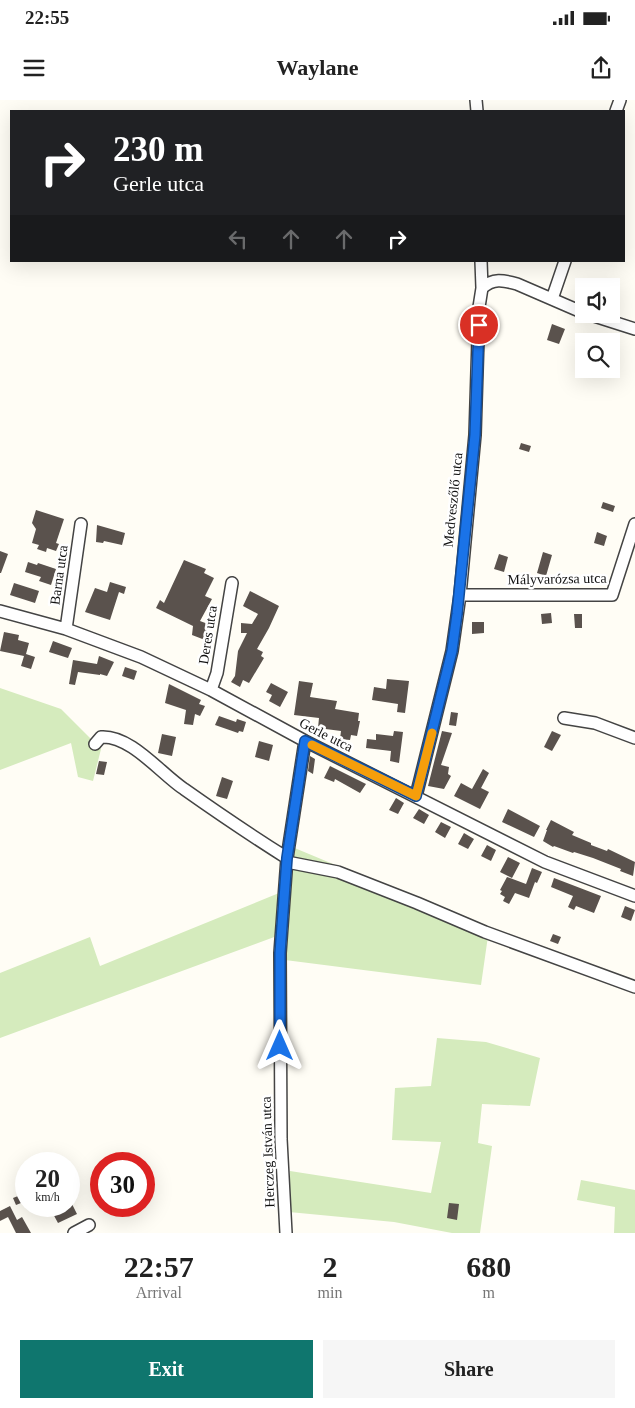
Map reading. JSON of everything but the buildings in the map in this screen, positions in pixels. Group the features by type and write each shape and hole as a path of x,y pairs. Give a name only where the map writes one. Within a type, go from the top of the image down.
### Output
{"street":[{"name":"Medveszőlő utca","path":"416,796 452,651 460,595 475,435 479,307 482,288 481,262"},
{"path":"552,299 565,262"},
{"path":"482,288 488,282 497,280 507,281 575,308"},
{"path":"616,323 635,329"},
{"name":"Barna utca","path":"66,629 81,524"},
{"name":"Mályvarózsa utca","path":"460,595 612,595 635,524"},
{"name":"Deres utca","path":"211,690 217,673 232,583"},
{"name":"Gerle utca","path":"0,611 66,629 141,657 211,690 305,741 545,862 635,896"},
{"path":"564,718 596,723 635,738"},
{"path":"95,744 101,737 109,736 143,755 181,788 287,860 338,872 417,902 485,932 635,986"},
{"name":"Herczeg István utca","path":"286,1233 281,1139 280,953 287,860 305,741"},
{"path":"74,1233 89,1225"}],"green space":[{"path":"0,688 61,709 101,749 93,781 78,777 71,743 0,770"},
{"path":"285,844 489,929 481,985 285,960 285,933 0,1038 0,973 90,937 100,966 279,893"},
{"path":"437,1038 486,1042 540,1058 530,1106 482,1104 478,1143 492,1146 480,1233 452,1233 394,1222 289,1212 290,1171 431,1193 441,1142 392,1140 395,1088 431,1086"},
{"path":"581,1180 635,1190 635,1233 614,1233 615,1207 577,1200"}],"slow traffic":[{"path":"312,745 416,796 432,733"}],"route":[{"path":"280,1046 280,953 287,858 305,741 416,796 452,651 460,595 461,568 475,435 479,325"}]}
